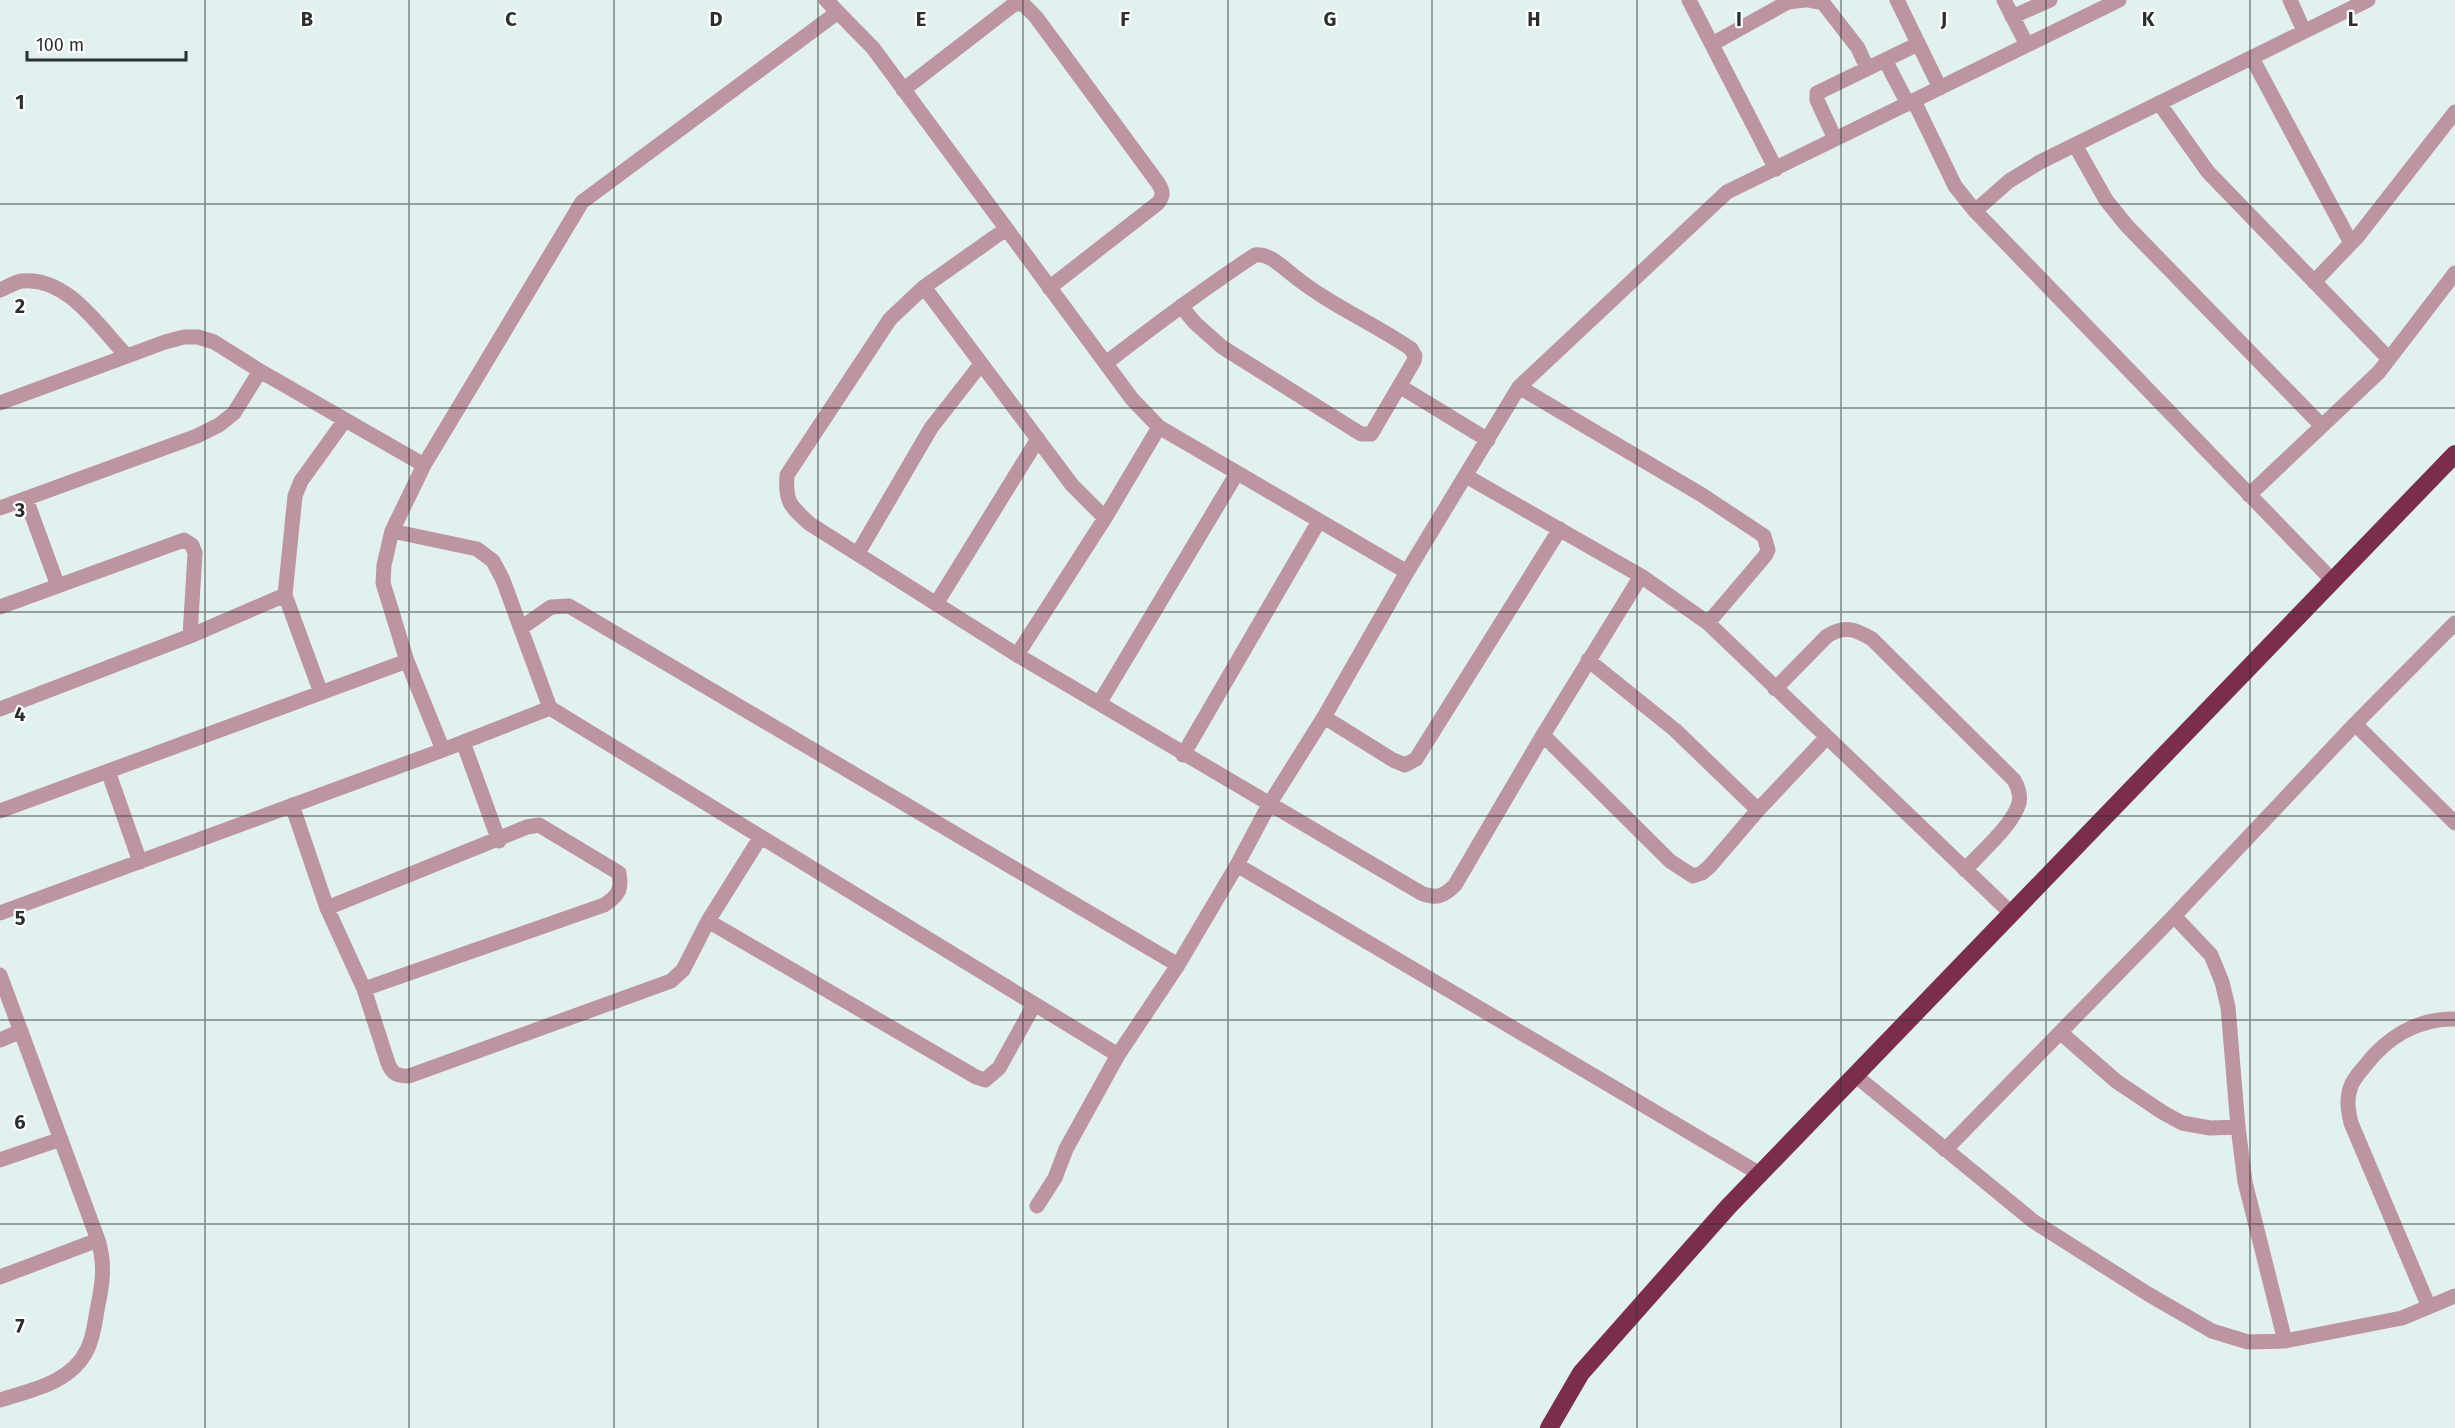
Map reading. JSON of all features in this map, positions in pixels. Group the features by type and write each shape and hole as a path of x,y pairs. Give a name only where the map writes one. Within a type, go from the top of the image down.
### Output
{"highway":[{"path":"1549,1428 1581,1373 1728,1207 2455,454"}],"street":[{"path":"826,0 873,48 1132,399 1159,428 1407,572"},
{"path":"1689,0 1776,169"},
{"path":"2004,0 2027,45"},
{"path":"2012,17 2050,0"},
{"path":"1037,1206 1055,1178 1066,1149 1118,1055 1178,964 1237,865 1270,803 1324,717 1407,572 1519,387 1727,192 2119,0"},
{"path":"2290,0 2304,31"},
{"path":"1975,211 2009,181 2040,162 2368,0"},
{"path":"1712,44 1788,2 1814,1 1858,48 1867,68"},
{"path":"1901,1 1918,44 1940,88"},
{"path":"903,90 1013,5 1022,3 1036,17 1163,190 1158,203 1049,288"},
{"path":"443,750 407,661 384,583 384,565 392,531 424,465 582,202 838,12"},
{"path":"1835,139 1817,100 1817,93 1918,44"},
{"path":"2252,58 2351,243"},
{"path":"1885,60 1911,102 1955,186 1975,211 2332,581"},
{"path":"2160,103 2208,172 2389,359"},
{"path":"2314,282 2351,243 2455,112"},
{"path":"2075,145 2106,200 2127,226 2322,426"},
{"path":"1006,229 924,287 890,319 787,475 786,495 795,510 810,524 1017,655 1100,702 1183,755 1270,803 1421,893 1433,897 1445,895 1455,885 1588,660 1641,576"},
{"path":"1106,363 1181,306 1254,255 1266,255 1309,288 1411,349 1415,356 1414,361 1401,387 1371,434 1361,434 1222,347 1195,323 1181,306"},
{"path":"2249,495 2379,372 2455,273"},
{"path":"0,290 21,281 49,284 64,292 126,356"},
{"path":"924,287 1072,484 1105,518"},
{"path":"0,403 126,356 184,337 198,337 214,342 424,465"},
{"path":"858,553 931,428 981,364"},
{"path":"0,508 197,436 219,425 234,413 260,371"},
{"path":"1401,387 1488,440"},
{"path":"1519,387 1702,495 1764,536 1768,550 1765,556 1708,623"},
{"path":"321,693 285,596 295,496 301,481 345,420"},
{"path":"1017,655 1105,518 1159,428"},
{"path":"936,604 1038,439"},
{"path":"1100,702 1237,473"},
{"path":"1466,477 1641,576 1708,623 2012,914"},
{"path":"26,499 58,586"},
{"path":"1183,755 1319,521"},
{"path":"1324,717 1393,760 1405,765 1416,759 1560,529"},
{"path":"392,531 477,549 492,561 503,580 550,708 1118,1055"},
{"path":"0,607 164,546 187,540 195,553 190,636"},
{"path":"0,709 190,636 285,596"},
{"path":"521,628 551,607 569,606 1178,964"},
{"path":"1945,1149 2061,1033 2355,724 2455,623"},
{"path":"1775,689 1827,636 1836,631 1846,628 1872,639 2014,780 2020,791 2019,802 2012,817 1965,870"},
{"path":"1588,660 1675,730 1758,810"},
{"path":"0,811 407,661"},
{"path":"0,913 443,750 550,708"},
{"path":"2355,724 2455,823"},
{"path":"1543,735 1670,861 1692,876 1702,873 1710,866 1758,810 1827,737"},
{"path":"463,741 499,840"},
{"path":"108,771 140,862"},
{"path":"292,805 327,908 364,989 392,1072 398,1076 409,1076 671,981 683,970 708,921 760,838"},
{"path":"327,908 527,827 539,825 619,873 621,886 616,897 604,905 364,989"},
{"path":"1237,865 1760,1174"},
{"path":"2174,916 2211,955 2222,982 2228,1007 2245,1182 2285,1341"},
{"path":"708,921 976,1077 985,1080 999,1068 1034,1005"},
{"path":"0,975 98,1240 102,1254 103,1281 87,1350 76,1365 58,1379 44,1386 0,1400"},
{"path":"2429,1306 2351,1123 2347,1103 2351,1084 2374,1053 2394,1036 2421,1024 2441,1019 2455,1019"},
{"path":"0,1040 21,1031"},
{"path":"2061,1033 2116,1081 2162,1113 2182,1123 2210,1128 2238,1127"},
{"path":"1856,1076 2033,1221 2148,1294 2212,1331 2248,1342 2285,1341 2402,1318 2455,1296"},
{"path":"0,1160 61,1139"},
{"path":"0,1277 98,1240"}]}
